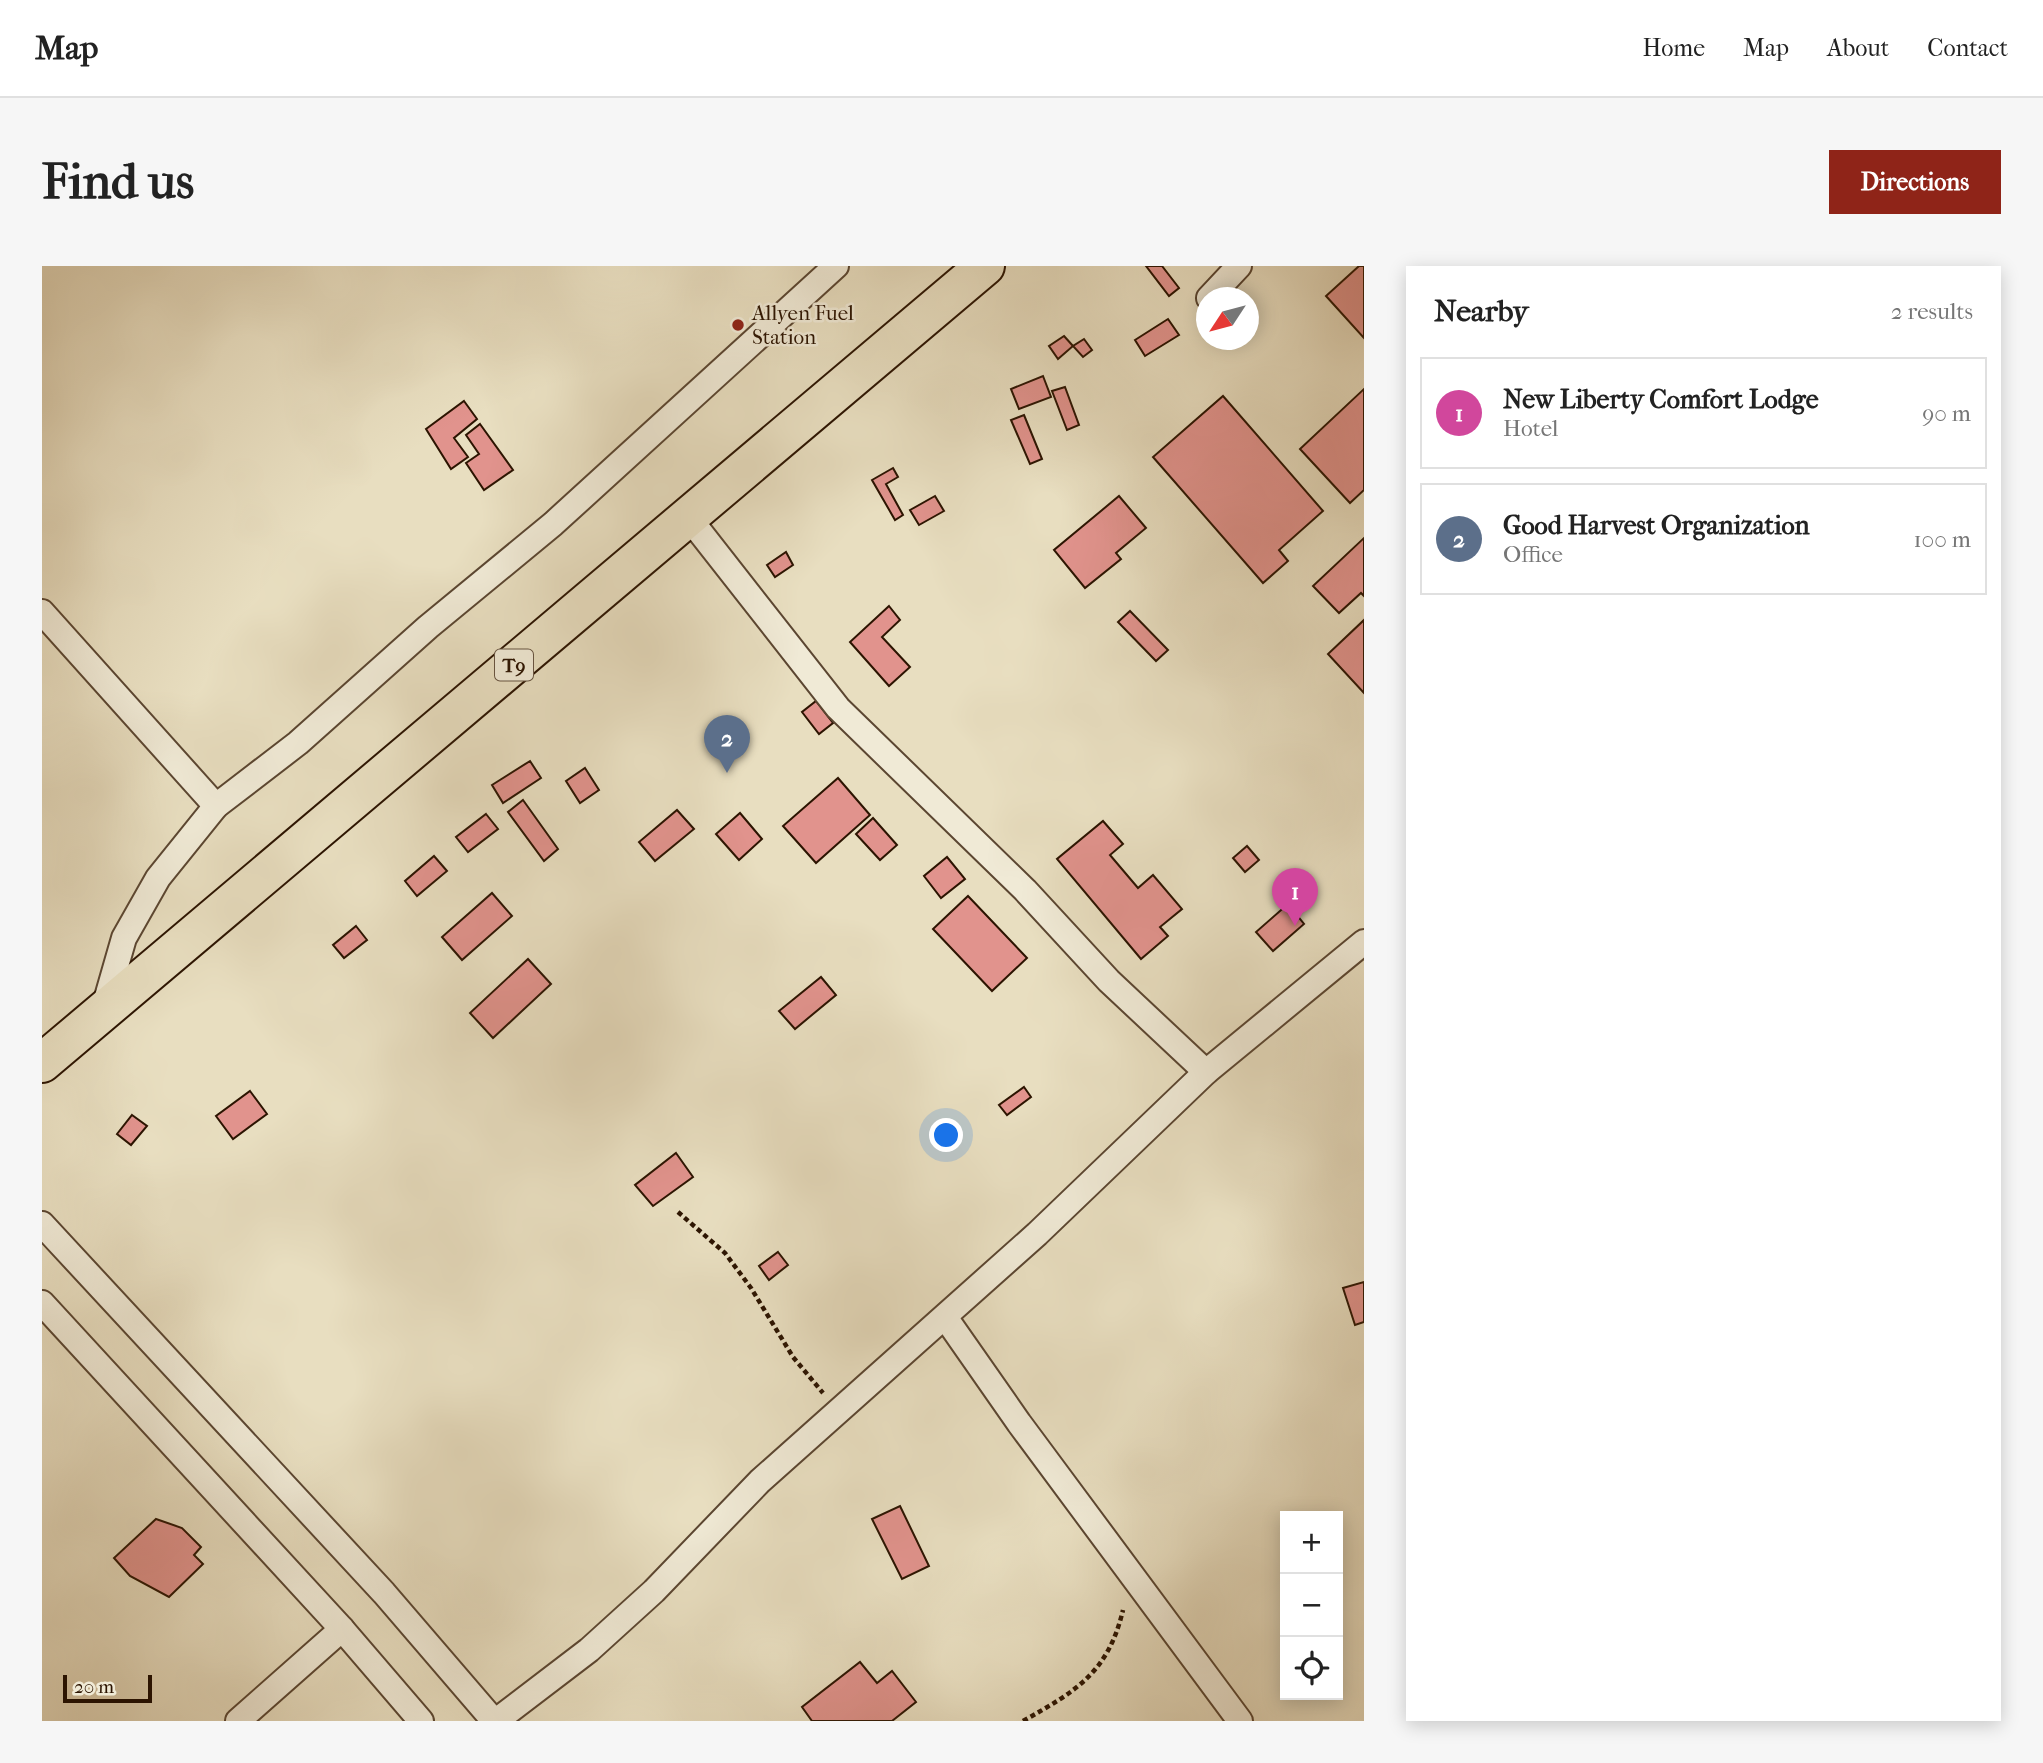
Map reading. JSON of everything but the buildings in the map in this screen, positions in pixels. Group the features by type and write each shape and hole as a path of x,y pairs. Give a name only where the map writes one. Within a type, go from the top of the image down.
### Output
{"highway":[{"name":"T9","path":"42,1063 985,266"}],"street":[{"path":"102,1012 124,938 158,878 216,807 298,743 428,627 553,524 836,266"},
{"path":"1219,287 1239,266"},
{"path":"689,518 838,708 1024,890 1109,981 1206,1072"},
{"path":"42,612 216,807"},
{"path":"42,1224 384,1593 495,1721 589,1650 654,1591 760,1481 945,1317 1206,1072 1364,942"},
{"path":"42,1303 342,1629 421,1721"},
{"path":"945,1317 1240,1721"},
{"path":"238,1721 342,1629"}],"path":[{"path":"678,1212 725,1253 793,1357 839,1412"},
{"path":"1023,1721 1089,1678 1109,1653 1131,1574"}],"place":[{"name":"Allyen Fuel Station","path":"738,325"},
{"name":"Good Harvest Organization","path":"727,773"},
{"name":"New Liberty Comfort Lodge","path":"1295,926"}]}
